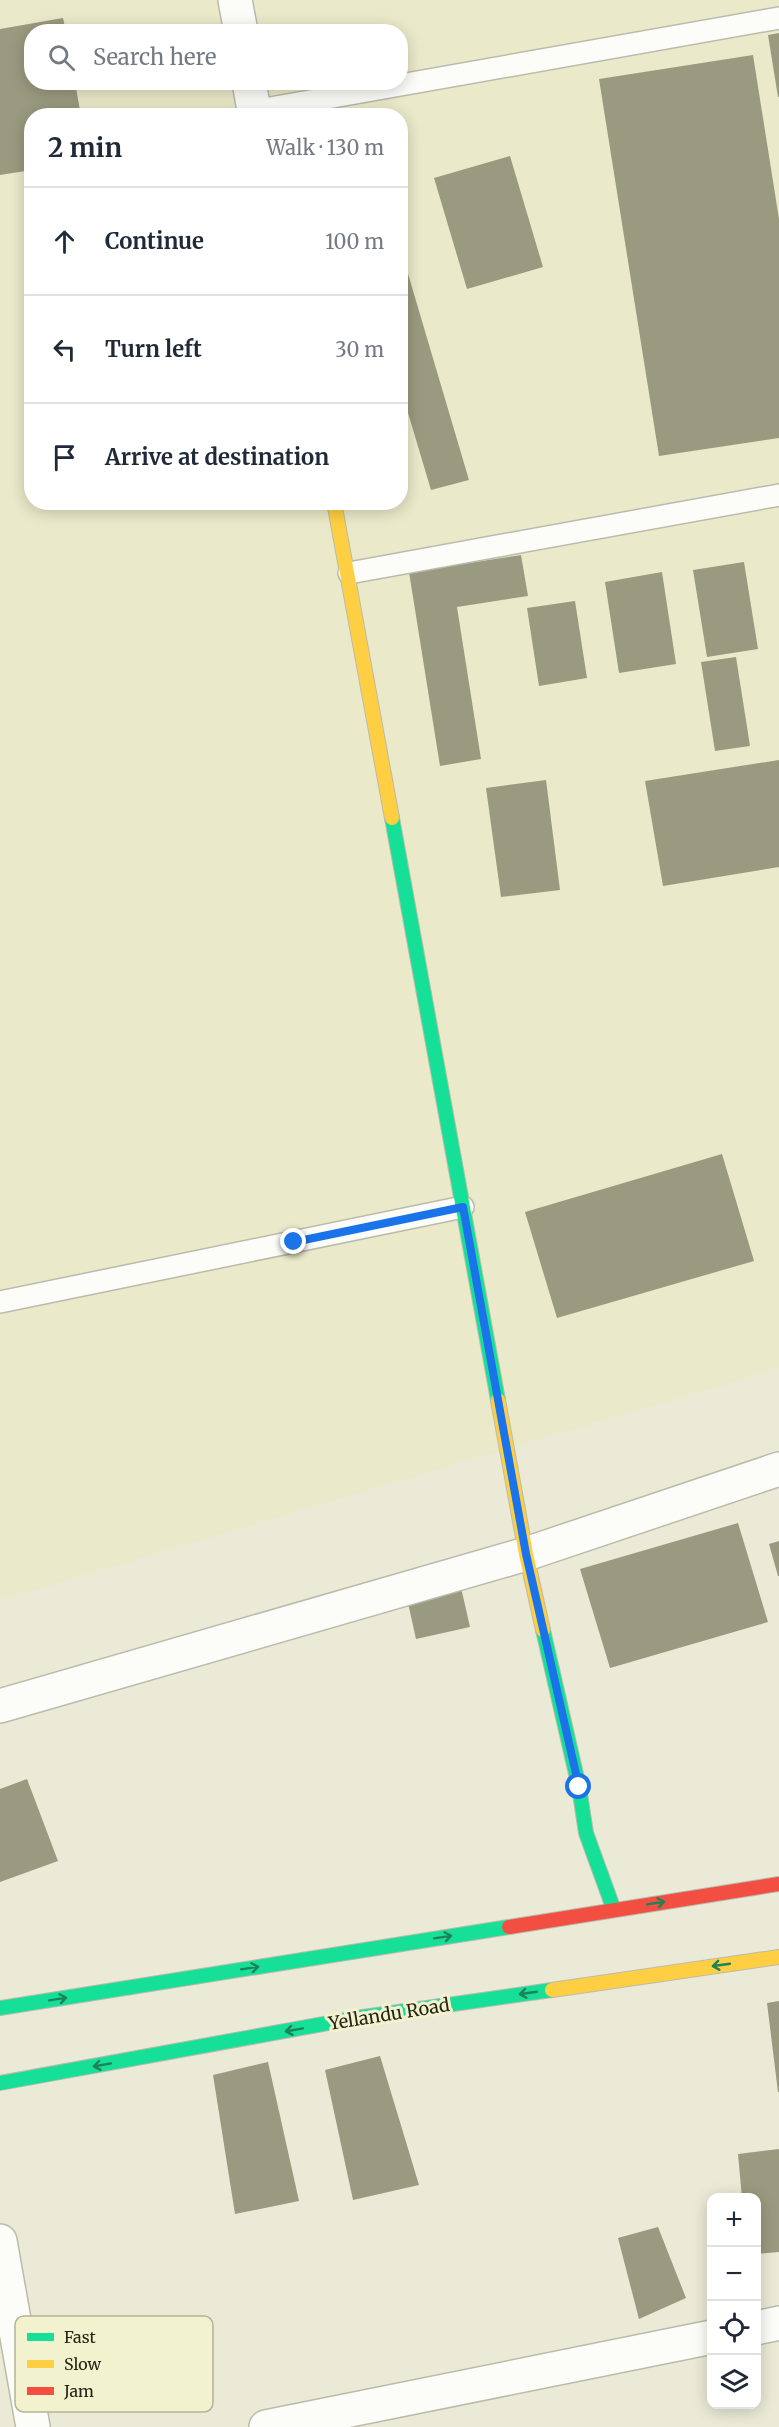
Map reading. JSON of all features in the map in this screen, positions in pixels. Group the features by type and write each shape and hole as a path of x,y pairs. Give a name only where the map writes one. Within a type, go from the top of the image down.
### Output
{"main road":[{"path":"336,510 526,1554 579,1787 586,1833 614,1910"},
{"path":"0,2008 779,1884"},
{"name":"Yellandu Road","path":"0,2083 356,2018 779,1957"}],"street":[{"path":"235,0 239,24"},
{"path":"0,1706 526,1554 779,1469"},
{"path":"0,2241 15,2326"},
{"path":"761,2327 779,2323"},
{"path":"266,2427 366,2418 707,2338"},
{"path":"30,2412 33,2427"}],"lane":[{"path":"408,78 779,18"},
{"path":"253,103 333,90"},
{"path":"349,573 779,495"},
{"path":"0,1302 463,1207"}],"shaded area":[{"path":"0,0 779,0 779,1368 0,1600"}],"building":[{"path":"63,18 64,24 29,24"},
{"path":"24,25 24,90 76,90 80,108 24,108 24,171 0,175 0,29"},
{"path":"779,33 779,97 778,97 768,35"},
{"path":"753,55 779,219 779,438 659,456 599,79"},
{"path":"510,156 543,267 467,289 434,178"},
{"path":"408,274 469,480 431,490 408,413"},
{"path":"521,555 528,596 457,607 481,759 440,766 409,572"},
{"path":"744,562 758,649 707,657 693,570"},
{"path":"662,572 676,664 619,673 605,582"},
{"path":"575,601 587,678 539,686 527,608"},
{"path":"736,657 750,746 715,751 701,662"},
{"path":"779,760 779,867 663,886 645,781"},
{"path":"546,780 560,890 501,897 486,788"},
{"path":"722,1154 754,1261 557,1318 525,1212"},
{"path":"738,1523 768,1622 610,1668 580,1569"},
{"path":"779,1541 779,1576 778,1576 769,1544"},
{"path":"460,1583 470,1627 416,1639 406,1594"},
{"path":"27,1779 58,1861 0,1882 0,1789"},
{"path":"779,2001 779,2092 778,2092 767,2003"},
{"path":"380,2056 419,2185 353,2200 325,2070"},
{"path":"268,2062 299,2201 235,2214 213,2075"},
{"path":"779,2149 779,2252 761,2254 761,2193 742,2193 738,2154"},
{"path":"658,2227 686,2298 639,2319 618,2238"}],"traffic: fast":[{"path":"392,818 498,1400"},
{"path":"543,1630 579,1787 586,1833 614,1910"},
{"path":"0,2008 509,1927"},
{"path":"0,2083 356,2018 552,1990"}],"traffic: slow":[{"path":"335,510 392,818"},
{"path":"498,1400 526,1554 543,1630"},
{"path":"552,1990 779,1957"}],"traffic: jam":[{"path":"509,1927 779,1884"}],"route":[{"path":"294,1242 463,1207 526,1554 579,1787"}]}
